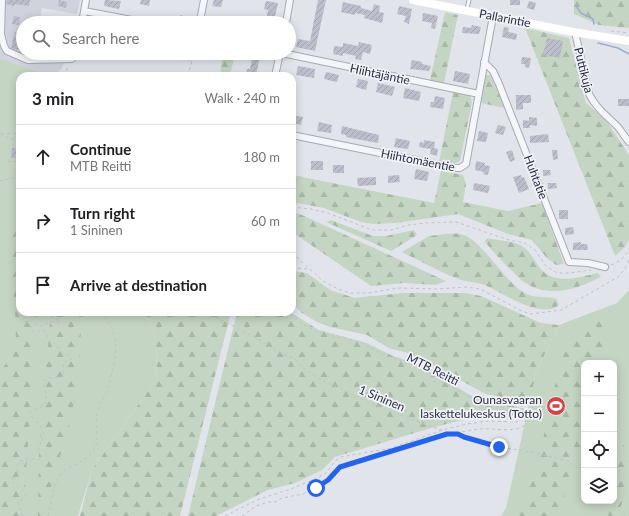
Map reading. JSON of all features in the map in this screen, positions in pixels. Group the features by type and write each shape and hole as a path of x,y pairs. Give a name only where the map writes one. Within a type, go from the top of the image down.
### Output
{"street":[{"path":"2,0 1,34 4,46 7,51 16,55"},
{"path":"83,16 86,0"},
{"path":"201,16 204,0"},
{"path":"287,16 290,0"},
{"name":"Pallarintie","path":"413,0 575,32 629,41"},
{"path":"84,11 111,16"},
{"name":"Hiihtomäentie","path":"296,136 460,168 466,164 493,16"},
{"name":"Puttikuja","path":"575,32 589,94 603,114 617,127 629,142"},
{"name":"Hiihtäjäntie","path":"296,56 479,94"},
{"path":"277,72 279,60"},
{"name":"Huhtatie","path":"484,62 493,70 500,84 570,262 588,263 605,267"}],"lane":[{"path":"467,11 469,0"}],"path":[{"path":"66,72 71,60"},
{"path":"189,72 192,60"},
{"path":"0,134 16,133"},
{"path":"0,134 16,140"},
{"path":"8,161 16,162"},
{"path":"0,181 16,177"},
{"path":"296,207 328,213 372,230 391,230 409,225 425,223 456,222 509,240 525,243 535,250 546,266 557,273 592,270"},
{"path":"605,267 615,263 629,250"},
{"path":"296,256 323,281 338,289 350,293 361,294 399,288 431,289 466,287 480,289 522,311 531,314 561,310 618,277 624,270 629,259"},
{"path":"296,268 310,270"},
{"path":"22,516 18,507 18,502 25,497 26,494 12,481 12,478 18,477 18,462 25,459 42,457 39,451 40,444 44,437 42,429 32,418 30,413 33,409 43,406 46,403 47,399 43,386 44,380 48,378 61,377 64,374 63,362 71,359 70,356 62,353 55,343 50,343 45,332 31,331 31,326 34,324 45,325 50,322 60,322 49,316"},
{"path":"48,516 59,477 91,454 97,444 95,425 97,414 108,388 116,348 113,329 104,316"},
{"name":"1 Sininen","path":"214,316 260,340 278,352 295,359 302,367 323,381 381,408 442,430 499,447 568,460 581,470"},
{"name":"MTB Reitti","path":"294,316 304,325 320,333 360,342 380,353 412,365 486,406 493,408 503,407 510,411 518,411 523,413"},
{"path":"242,516 256,506 302,494 316,488 328,480 340,467 452,433 480,428 514,430 523,426 526,422 526,417 523,413 522,406"},
{"path":"225,516 259,499 288,490 318,478 326,473 336,460 341,457 392,448 442,430 478,422 517,422 523,413"},
{"path":"613,504 625,516"}],"shaded area":[{"path":"0,0 80,0 77,14 42,8 40,16 16,16 16,60 65,60 58,72 39,72 0,58"}],"green space":[{"path":"574,0 629,0 629,28 599,25 574,14"},
{"path":"445,12 458,15 444,83 430,80"},
{"path":"525,28 569,38 586,103 606,120 629,155 629,240 625,247 615,256"},
{"path":"0,58 39,72 16,72 16,316 146,316 156,343 157,378 92,470 78,516 0,516"},
{"path":"222,60 233,60 231,72 220,72"},
{"path":"486,75 490,75 505,108 481,103"},
{"path":"453,92 470,96 472,102 460,161 454,164 439,162"},
{"path":"441,171 463,175 466,184 463,202 508,211 542,203 564,264 556,265 547,258 532,240 508,234 458,214 396,223 374,224 361,222 324,208 296,203 296,176 434,203"},
{"path":"296,213 446,281 436,285 405,283 371,286 296,235"},
{"path":"16,218 16,316 37,316 23,516 0,516 0,371 10,359 16,342 12,272 12,228"},
{"path":"331,220 373,236 386,236 414,230 417,235 391,251 326,222"},
{"path":"458,234 469,237 520,290 532,296 556,299 559,305 551,309 542,309 522,304 485,285 458,279 402,252 429,236"},
{"path":"487,238 520,245 529,252 546,274 552,277 568,279 598,273 601,277 582,285 563,290 543,290 534,287 520,279 497,256 485,242"},
{"path":"296,272 307,273 330,290 355,298 403,293 465,293 481,296 541,323 559,325 536,372 530,401 486,394 411,354 389,348 367,335 330,327 317,322 296,308"},
{"name":"Ounasvaaran laskettelukeskus (Totto)","path":"629,290 629,516 501,516 506,508 536,372 559,325 617,303"},
{"path":"51,316 82,316 78,383 68,430 42,516 38,516 39,451"},
{"path":"146,316 230,316 180,516 80,516 92,470 157,378 156,343"},
{"path":"236,316 296,316 319,330 367,343 393,356 417,364 472,396 493,404 514,406 528,410 527,416 499,415 474,417 431,428 335,457 322,470 295,483 268,490 216,516 188,516"},
{"path":"602,319 607,328 600,360 581,360 581,445 557,516 519,516 536,470 561,360 571,340 580,330 595,320"},
{"path":"629,427 629,478 618,516 608,516 610,504 617,504 617,469"}],"building":[{"path":"7,0 30,0 29,6 15,4 14,6 6,4"},
{"path":"59,0 67,2 66,8 58,6"},
{"path":"105,0 121,1 119,9 104,6"},
{"path":"141,0 150,0 149,6 140,4"},
{"path":"214,0 223,0 221,7 212,6"},
{"path":"318,0 326,0 315,51 296,47 298,39 310,41"},
{"path":"510,0 520,0 520,5 510,5"},
{"path":"266,1 278,3 275,16 267,16 268,10 264,9"},
{"path":"529,1 536,3 534,10 527,8"},
{"path":"343,2 361,6 361,8 372,11 374,4 380,6 379,12 384,13 382,23 364,18 365,15 355,13 355,15 341,12"},
{"path":"399,6 412,9 409,24 404,22 406,16 397,14"},
{"path":"423,13 438,16 435,29 431,28 432,23 422,21"},
{"path":"14,16 16,16 16,25 12,24"},
{"path":"472,25 481,27 479,34 462,33 463,27 471,28"},
{"path":"504,27 509,28 508,32 517,34 516,40 502,37"},
{"path":"15,32 16,32 16,49 11,48"},
{"path":"547,38 563,41 560,58 543,55"},
{"path":"359,42 372,45 370,54 363,52 361,60 355,59 356,56 343,53 343,56 333,54 334,46 343,47 343,43 358,46"},
{"path":"522,57 531,58 529,68 525,67 525,64 521,64"},
{"path":"252,60 259,60 257,72 247,72 247,69 250,69"},
{"path":"412,60 431,66 429,71 410,69"},
{"path":"298,66 315,69 314,78 296,75"},
{"path":"455,71 470,74 468,84 453,81"},
{"path":"326,72 339,75 337,82 324,79"},
{"path":"358,79 368,81 366,90 356,87"},
{"path":"378,83 395,87 392,96 376,92"},
{"path":"405,88 421,92 419,101 403,98"},
{"path":"516,95 531,95 531,103 523,103 523,109 516,110"},
{"path":"435,96 445,98 443,109 430,107 431,102 434,102"},
{"path":"618,99 629,99 629,106 618,106"},
{"path":"296,116 303,117 301,125 296,124"},
{"path":"529,117 537,118 537,126 530,125 530,128 523,128 523,120 529,121"},
{"path":"319,122 332,125 331,133 317,131"},
{"path":"498,125 506,127 503,135 495,133"},
{"path":"342,126 379,135 378,143 346,137 346,135 341,134"},
{"path":"479,131 488,133 486,142 477,141"},
{"path":"548,134 549,142 530,143 530,136"},
{"path":"396,138 410,141 408,149 394,147"},
{"path":"424,140 435,142 434,148 438,149 437,156 430,154 431,149 419,147 420,142 424,143"},
{"path":"12,148 16,148 16,158 11,158"},
{"path":"512,150 515,160 510,162 506,152"},
{"path":"552,150 557,150 558,159 553,160"},
{"path":"311,161 323,161 323,170 311,170"},
{"path":"476,161 490,166 488,175 483,174 484,172 475,170"},
{"path":"333,165 344,165 344,173 333,173"},
{"path":"416,169 429,172 427,181 414,179"},
{"path":"543,170 550,170 551,175 543,176"},
{"path":"399,175 400,182 388,183 388,176"},
{"path":"521,175 522,178 524,177 529,189 519,193 513,177"},
{"path":"376,177 376,185 358,186 357,178"},
{"path":"474,183 490,186 488,193 473,190"},
{"path":"548,183 556,183 557,188 548,189"},
{"path":"559,210 568,210 568,219 559,219"},
{"path":"573,227 574,234 565,235 565,228"},
{"path":"581,242 581,244 587,244 588,250 573,250 573,243"}],"waterway":[{"path":"576,6 581,13 593,19 594,24"},
{"path":"598,43 618,48 629,54"}],"place":[{"name":"Ounasvaaran laskettelukeskus (Totto)","path":"556,406"}],"route":[{"path":"316,488 328,480 340,467 447,434 455,433 460,436 499,447"}]}
